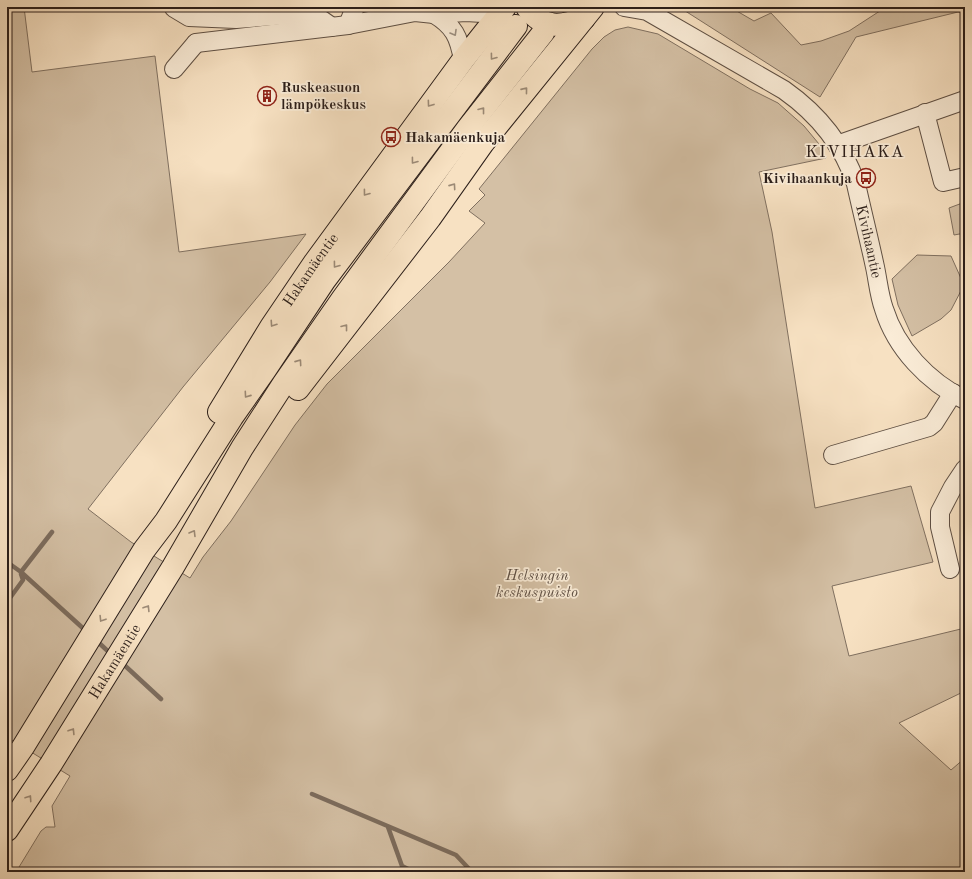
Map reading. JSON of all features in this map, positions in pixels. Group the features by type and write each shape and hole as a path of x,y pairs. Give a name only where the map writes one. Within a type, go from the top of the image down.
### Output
{"main road":[{"path":"502,11 559,25 571,23 589,12"},
{"name":"Hakamäentie","path":"144,550 158,512 271,327 315,262 463,60 502,11"},
{"name":"Hakamäentie","path":"218,490 253,453 312,370 430,218 483,143 589,12"},
{"name":"Hakamäentie","path":"7,830 51,764 173,567 242,448 284,383 343,298 468,128 537,20"},
{"name":"Hakamäentie","path":"7,770 144,550 166,522 232,417 324,281 516,26"}],"street":[{"path":"181,13 214,7"},
{"path":"340,26 355,7"},
{"path":"589,12 604,7"},
{"name":"Kivihaantie","path":"624,7 646,9 784,90 800,101 821,122 838,145 850,167 856,184 884,308 892,329 917,363 934,380 959,396"},
{"path":"181,13 236,19 306,10 340,26"},
{"path":"425,11 445,20 452,29 457,37 463,60"},
{"path":"174,69 196,42 340,26 425,11 502,11"},
{"path":"181,13 196,42"},
{"path":"838,145 965,100"},
{"path":"925,113 943,182 965,177"},
{"path":"265,370 284,383"},
{"path":"833,455 930,427 959,396"},
{"path":"950,569 940,527 940,512 957,493 953,486 965,469"}],"green space":[{"name":"Helsingin keskuspuisto","path":"7,7 24,7 32,72 155,56 179,252 306,234 270,282 183,387 88,509 131,542 190,578 203,557 231,521 295,425 327,384 449,262 485,223 469,211 485,195 479,189 592,49 604,37 615,30 628,27 658,34 750,89 778,103 804,126 819,144 826,158 759,172 772,232 815,508 911,486 933,562 832,586 849,656 965,628 965,691 899,723 951,770 965,758 965,872 16,872 41,831 46,827 55,827 52,806 70,776 10,739 7,742"},
{"path":"679,7 738,7 735,10 754,21 771,13 801,45 821,41 849,31 886,7 965,7 965,13 958,12 856,37 820,97"},
{"path":"965,202 965,233 954,235 949,208"},
{"path":"917,255 951,256 964,285 951,310 941,319 912,336 898,305 892,279"}],"waterway":[{"path":"7,562 21,572 52,532"},
{"path":"21,572 86,631"},
{"path":"7,602 23,580 21,574"},
{"path":"98,642 112,655"},
{"path":"121,662 161,699"},
{"path":"312,794 456,855 472,872"},
{"path":"388,827 402,866 414,872"}],"tunnel":[{"path":"543,33 564,7"}],"place":[{"name":"Ruskeasuon lämpökeskus","path":"267,96"},
{"name":"Hakamäenkuja","path":"391,137"},
{"name":"Kivihaankuja","path":"866,178"}],"district":[{"name":"KIVIHAKA","path":"855,151"}]}
